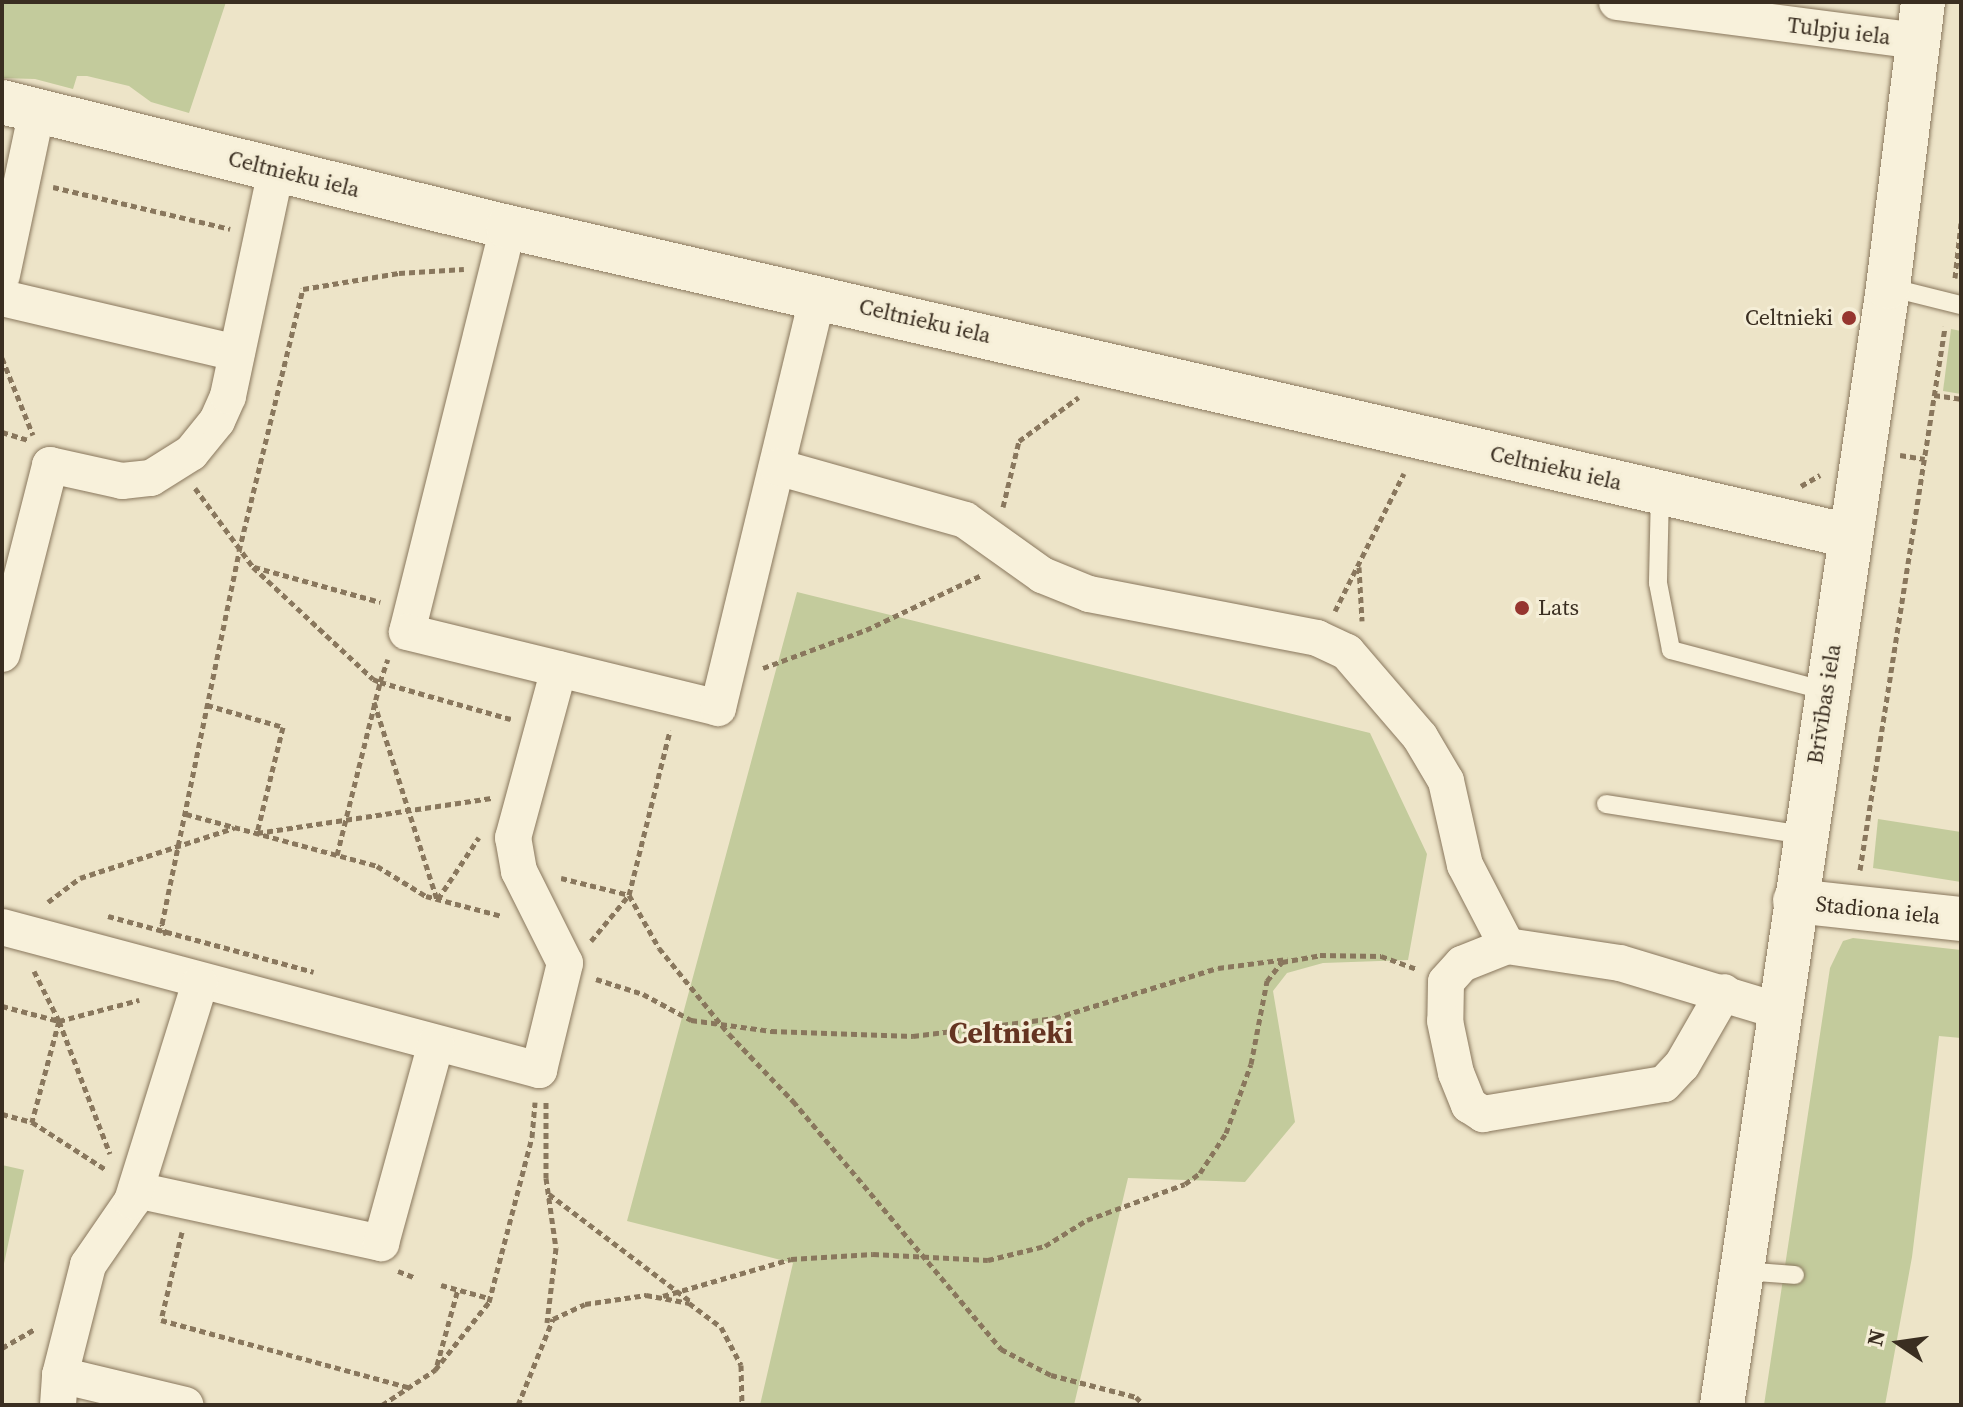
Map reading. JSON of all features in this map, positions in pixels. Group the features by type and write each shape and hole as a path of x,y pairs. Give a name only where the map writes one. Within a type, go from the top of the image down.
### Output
{"street":[{"name":"Tulpju iela","path":"1617,2 1920,22"},
{"name":"Brīvības iela","path":"1722,1405 1804,835 1888,287 1920,22"},
{"name":"Celtnieku iela","path":"20,106 508,227 1850,536"},
{"path":"2,275 20,190 20,106"},
{"path":"2,654 50,465 122,481 151,478 178,463 223,409 276,170"},
{"path":"508,227 409,621 559,669 718,708 818,296"},
{"path":"2,298 237,353"},
{"path":"777,467 951,515 1001,544 1042,575 1089,594 1317,638 1360,662 1420,737 1453,799 1473,885 1507,946"},
{"path":"18,922 190,980 539,1070 565,967 550,928 518,866 513,838 559,669"},
{"name":"Stadiona iela","path":"1795,901 1961,919"},
{"path":"1724,992 1682,1065 1664,1084 1489,1115 1469,1105 1456,1073 1445,1021 1448,978 1462,964 1507,946 1620,963 1724,992 1779,1011"},
{"path":"185,1405 59,1390 88,1265 121,1223 129,1185 190,980"},
{"path":"129,1185 381,1243 436,1043"}],"lane":[{"path":"1888,287 1955,304"},
{"path":"1660,492 1658,583 1671,650 1826,691"},
{"path":"1606,804 1804,835"},
{"path":"1742,1271 1795,1275"}],"path":[{"path":"20,190 48,185 263,236"},
{"path":"1853,906 1934,395 1955,304 1961,223"},
{"path":"190,980 162,924 239,551 303,289 399,273 497,269"},
{"path":"2,358 23,417 42,445"},
{"path":"725,683 866,630 985,573 1001,544 1019,441 1090,391"},
{"path":"1934,395 1961,399"},
{"path":"178,463 253,567 380,682 542,727"},
{"path":"1317,638 1340,605 1376,521 1407,469"},
{"path":"253,567 409,621 391,651 380,682 337,855"},
{"path":"677,698 629,895 565,967 609,986 643,994 680,1017 722,1026 913,1036 961,1033 1055,1018 1218,968 1287,959 1381,956 1448,978"},
{"path":"374,702 437,899"},
{"path":"207,705 283,727 257,833"},
{"path":"257,833 524,793"},
{"path":"186,814 377,866 437,899 550,928"},
{"path":"129,1185 18,922 80,878 236,828"},
{"path":"437,899 481,835"},
{"path":"518,866 629,895 659,948 722,1026 1007,1353 1051,1375 1136,1397 1144,1405"},
{"path":"544,1331 557,1315 585,1304 663,1296 791,1259 925,1257 988,1260 1033,1249 1200,1173 1226,1133 1251,1064 1267,981 1287,959"},
{"path":"2,1006 59,1021 143,998"},
{"path":"32,1122 59,1021"},
{"path":"518,1405 544,1331 556,1257 546,1187 548,1120 539,1070"},
{"path":"382,1405 435,1370 489,1298 535,1125 539,1070"},
{"path":"2,1114 32,1122 129,1185"},
{"path":"546,1187 557,1204 721,1327 737,1351 742,1405"},
{"path":"190,1201 161,1320 409,1387"},
{"path":"441,1285 489,1298"},
{"path":"435,1370 458,1289"},
{"path":"663,1296 701,1309"}],"green space":[{"path":"2,2 226,2 189,113 151,102 129,86 87,76 77,76 73,89 35,79 2,78"},
{"path":"1951,329 1961,331 1961,394 1943,391"},
{"path":"797,592 1370,733 1427,854 1408,960 1323,963 1287,973 1273,991 1295,1122 1245,1182 1128,1178 1074,1405 760,1405 793,1263 627,1221"},
{"path":"1878,819 1961,832 1961,882 1873,868"},
{"path":"1853,938 1961,950 1961,1038 1939,1036 1912,1257 1885,1405 1764,1405 1830,968 1843,941"},
{"path":"2,1165 24,1170 2,1273"}],"place":[{"name":"Celtnieki","path":"1849,318"},
{"name":"Lats","path":"1522,608"}],"district":[{"name":"Celtnieki","path":"1011,1033"}]}
